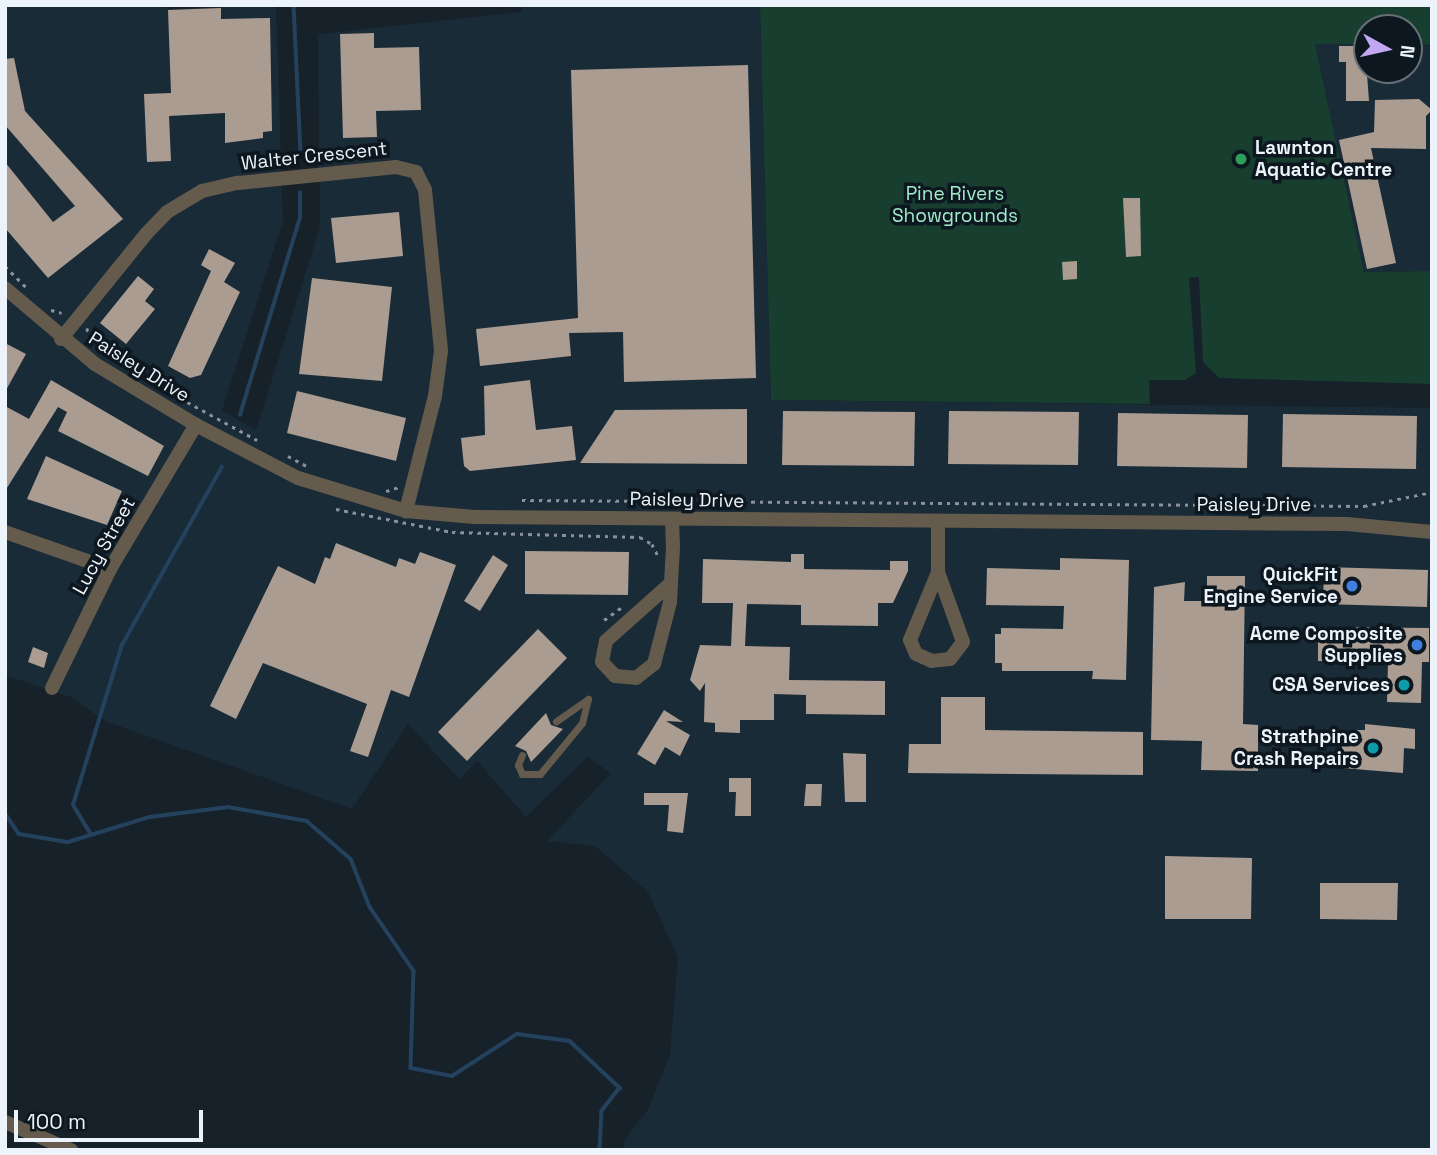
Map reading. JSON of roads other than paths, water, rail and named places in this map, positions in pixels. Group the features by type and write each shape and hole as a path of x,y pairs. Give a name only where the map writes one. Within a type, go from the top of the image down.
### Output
{"street":[{"name":"Walter Crescent","path":"61,339 146,234 167,212 202,191 238,183 396,167 416,172 425,190 441,351 407,511"},
{"name":"Paisley Drive","path":"5,288 61,339 105,371 196,425 298,478 407,511 475,517 1347,524 1432,532"},
{"name":"Lucy Street","path":"52,688 110,569 196,425"},
{"path":"670,583 606,641 602,662 615,676 636,678 654,664 670,583 672,519"},
{"path":"938,522 938,572 963,634 957,655 941,661 916,653 910,640 938,572"},
{"path":"5,532 110,569"},
{"path":"5,1122 71,1150"}],"lane":[{"path":"522,755 518,765 522,774 540,774 577,731 588,699 556,721"}],"waterway":[{"path":"294,5 301,153"},
{"path":"240,415 300,217 300,193"},
{"path":"91,835 73,805 122,645 222,467"},
{"path":"5,813 19,834 68,842 150,817 228,807 307,821 351,859 370,907 414,971 411,1068 452,1076 517,1034 570,1041 620,1088 602,1111 600,1150"}],"place":[{"name":"Lawnton Aquatic Centre","path":"1241,159"},
{"name":"QuickFit Engine Service","path":"1352,586"},
{"name":"Acme Composite Supplies","path":"1417,645"},
{"name":"CSA Services","path":"1404,685"},
{"name":"Strathpine Crash Repairs","path":"1373,748"}],"park label":[{"name":"Pine Rivers Showgrounds","path":"955,205"}]}
